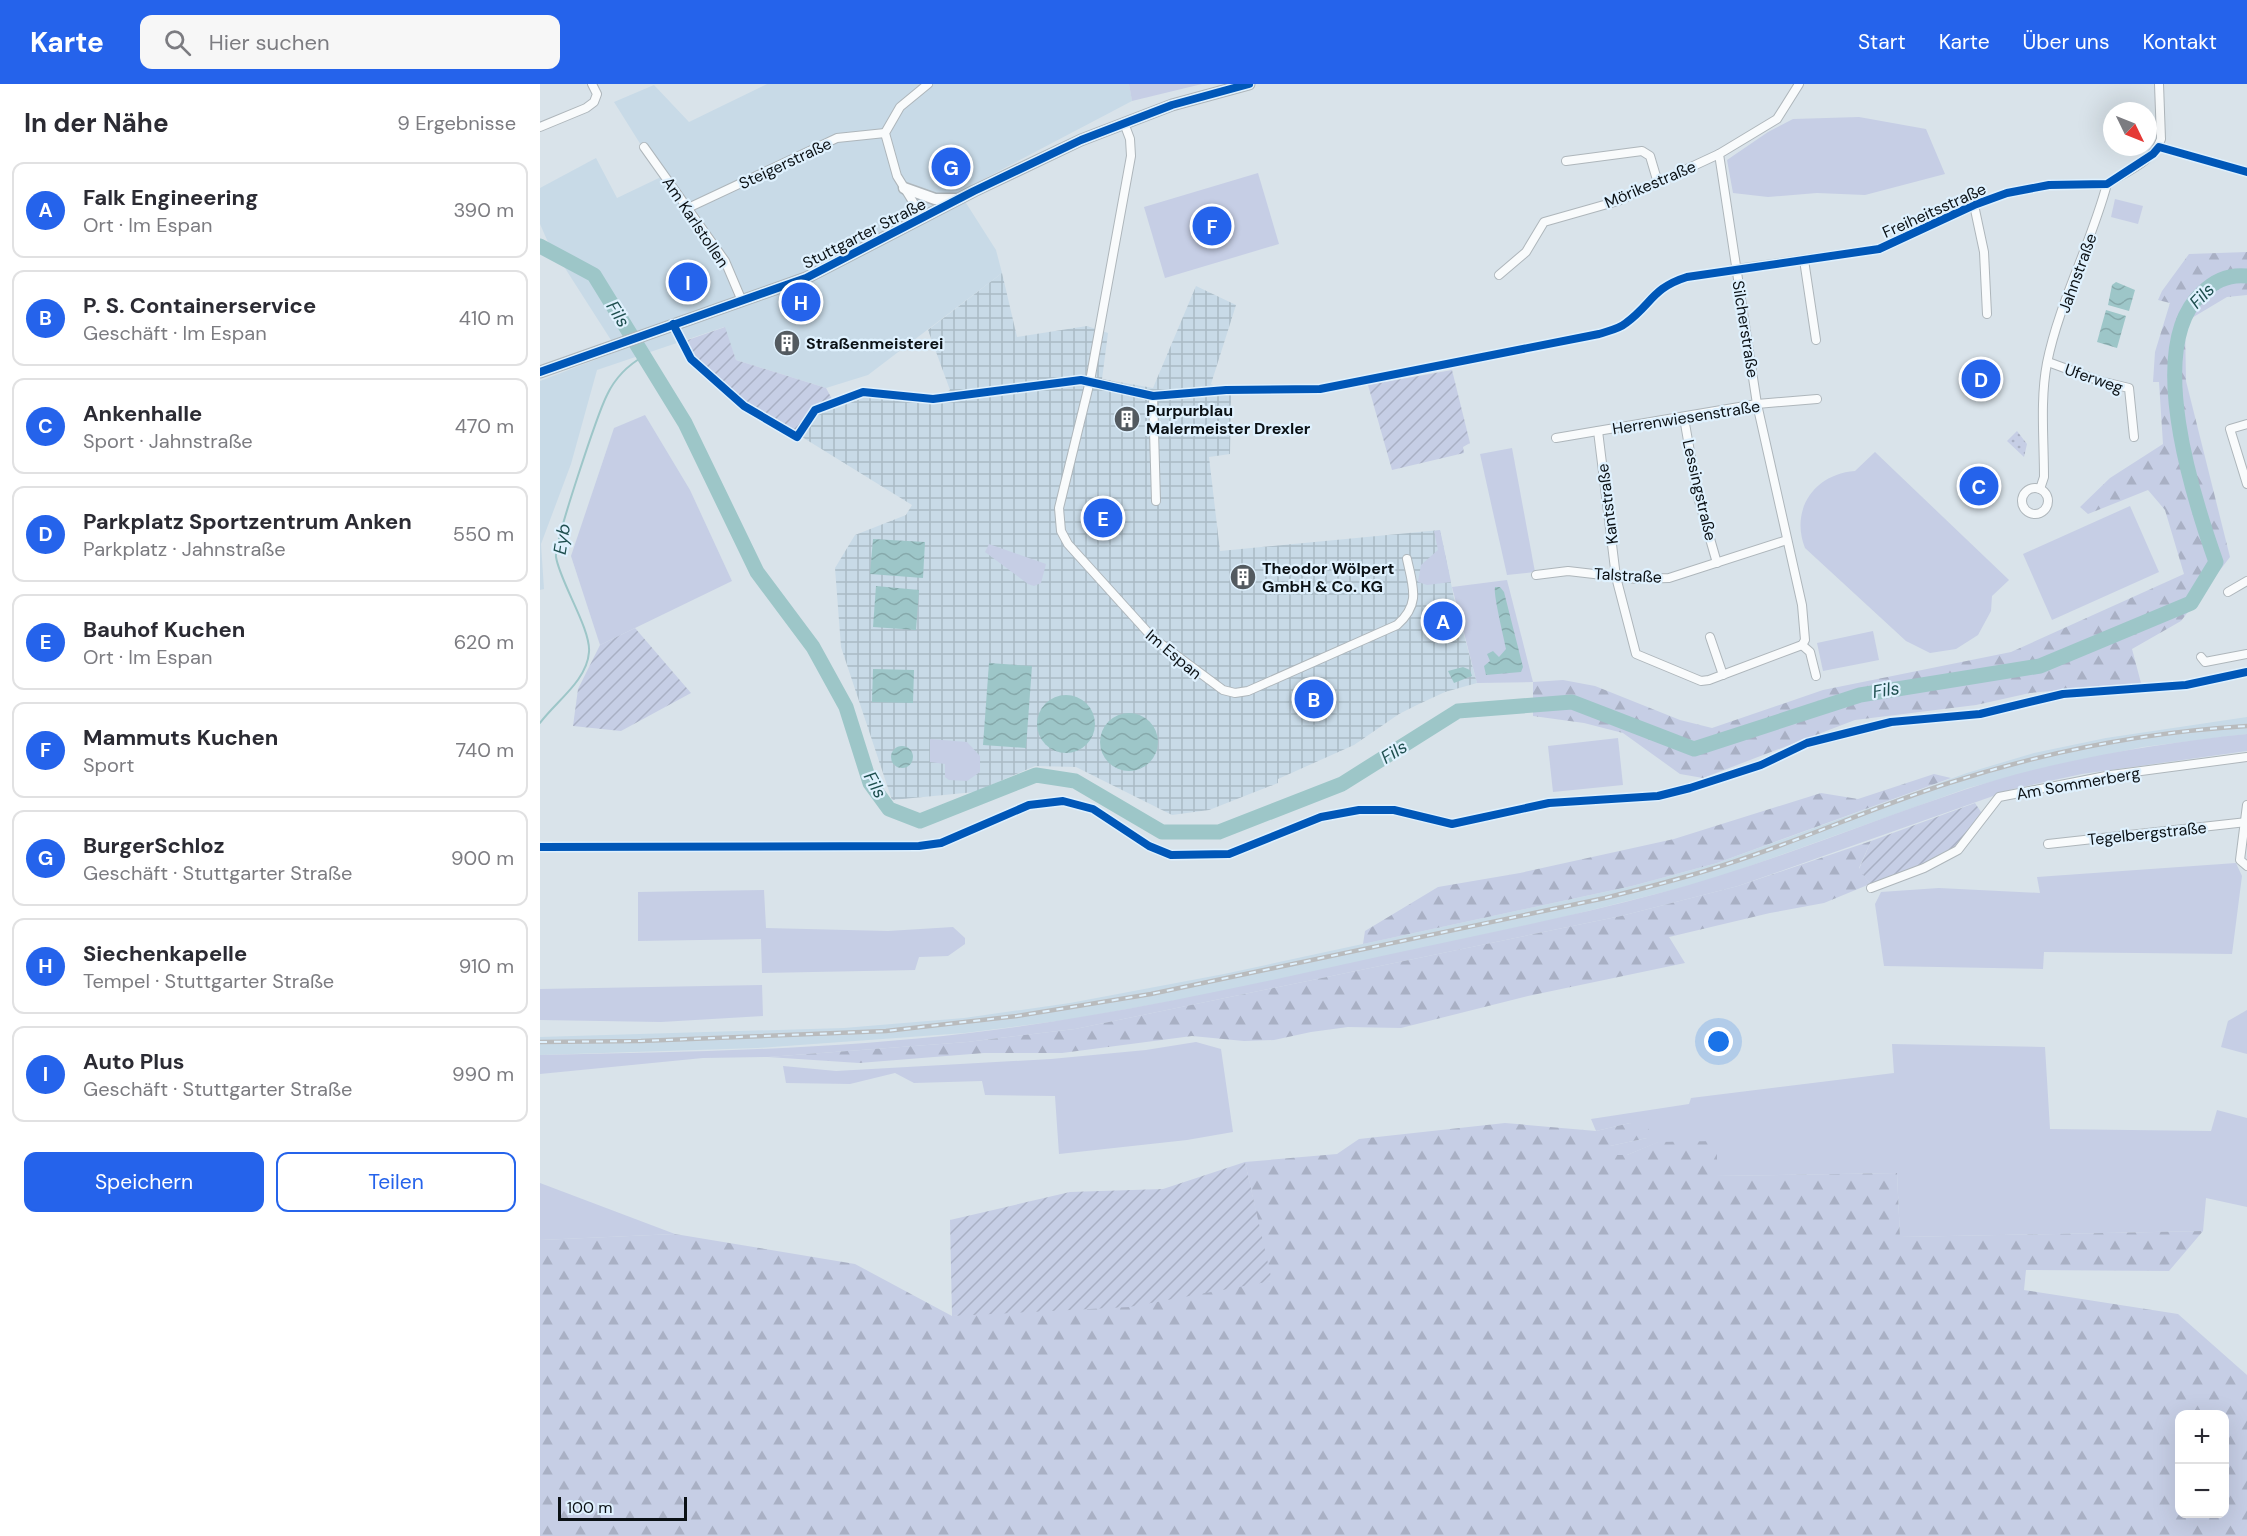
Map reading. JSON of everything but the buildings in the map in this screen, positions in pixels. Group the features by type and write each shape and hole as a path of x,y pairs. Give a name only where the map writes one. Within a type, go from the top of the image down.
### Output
{"main road":[{"name":"Stuttgarter Straße","path":"540,372 624,340 806,278 1041,158 1124,123 1203,95 1249,84"},
{"path":"904,188 935,199 959,199"}],"street":[{"path":"540,127 586,108 594,102 597,94 592,84"},
{"path":"923,218 897,176 885,133 900,107 928,84"},
{"path":"1719,154 1777,119 1799,84"},
{"path":"2106,184 2153,154 2159,147 2161,139 2159,84"},
{"name":"Im Espan","path":"1124,123 1130,139 1131,156 1090,381 1059,508 1061,531 1093,573 1152,638 1223,690 1235,693 1248,691 1397,625 1413,608 1413,589 1407,559"},
{"name":"Steigerstraße","path":"688,208 837,138 885,133"},
{"name":"Am Karlstollen","path":"644,147 725,261 742,301"},
{"path":"2159,147 2247,172"},
{"path":"1566,162 1642,151 1650,156 1658,183"},
{"name":"Mörikestraße","path":"1499,275 1526,252 1544,222 1618,201 1719,154"},
{"name":"Silcherstraße","path":"1719,154 1757,404 1802,605 1805,640 1803,645"},
{"name":"Freiheitsstraße","path":"1737,269 1879,249 1974,205 2007,193 2049,185 2106,184"},
{"name":"Jahnstraße","path":"2040,489 2044,477 2043,394 2048,362 2106,184"},
{"path":"1974,205 1984,252 1987,314"},
{"path":"1804,260 1816,340"},
{"name":"Uferweg","path":"2048,362 2100,381 2129,388 2134,436"},
{"path":"1090,381 1153,396 1226,390"},
{"path":"1153,396 1156,501"},
{"name":"Herrenwiesenstraße","path":"1556,438 1757,404 1801,398 1817,399"},
{"name":"Lessingstraße","path":"1684,418 1698,497 1717,562"},
{"path":"2247,423 2230,429 2247,484"},
{"name":"Kantstraße","path":"1598,431 1616,577 1636,654 1701,681 1723,675"},
{"name":"Talstraße","path":"1536,575 1568,571 1616,577 1669,578 1787,540"},
{"path":"2228,592 2247,581"},
{"path":"1710,637 1723,675 1803,645 1810,652 1816,676"},
{"path":"2201,657 2205,662 2247,654"},
{"name":"Am Sommerberg","path":"1871,888 1924,868 1958,850 1999,797 2111,775 2247,757"},
{"path":"2247,806 2240,860 2247,866"},
{"name":"Tegelbergstraße","path":"2048,844 2246,822"}],"shaded area":[{"path":"767,84 1129,84 1132,101 959,192 996,250 1002,273 868,375 826,388 736,360 724,327 597,370 571,464 541,544 544,589 540,590 540,381 618,351 547,240 540,224 540,188 596,158 617,198 661,177 614,102 654,85 689,122"},
{"path":"1002,273 1017,337 1087,326 1108,333 1102,379 1153,388 1196,286 1236,305 1211,384 1231,394 1230,454 1209,457 1220,551 1440,530 1454,598 1477,683 1445,692 1419,704 1399,714 1354,745 1278,779 1278,783 1209,810 1172,815 1076,767 1035,766 975,792 892,800 841,647 835,568 855,535 906,515 912,505 802,437 816,411 850,396 868,393 931,401 950,390 928,330"},
{"path":"2247,717 2247,734 2143,747 2056,765 1968,788 1708,881 1560,918 1227,991 1073,1019 965,1033 757,1048 540,1055 540,1037 844,1028 964,1018 1070,1003 1224,974 1632,886 1717,863 1967,773 2034,753 2106,738"}],"green space":[{"path":"1129,84 1202,84 1132,101"},
{"path":"1859,117 1926,129 1945,174 1865,195 1817,193 1768,197 1733,193 1727,160 1768,132 1793,119"},
{"path":"1258,173 1279,244 1165,278 1144,207"},
{"path":"2115,199 2143,206 2138,224 2111,217"},
{"path":"2247,252 2247,295 2227,297 2185,322 2186,381 2230,557 2181,621 2132,649 2141,683 2030,693 1976,705 1855,720 1703,778 1680,774 1623,733 1584,723 1533,716 1533,682 1563,680 1595,686 1680,720 1712,728 1823,690 2011,652 2184,574 2165,510 2148,490 2088,514 2080,507 2110,478 2163,444 2159,382 2153,382 2155,352 2170,303 2158,300 2162,291 2189,254"},
{"path":"725,327 736,360 826,388 832,399 814,408 797,434 749,406 719,384 694,357 685,341"},
{"path":"1452,370 1470,443 1463,447 1464,453 1392,470 1368,385"},
{"path":"645,415 690,490 732,581 600,645 571,556 614,428"},
{"path":"2017,431 2027,444 2024,457 2007,441"},
{"path":"1512,448 1535,572 1507,575 1480,454"},
{"path":"1875,452 2009,580 1992,596 1991,611 1978,635 1956,649 1930,653 1906,641 1805,548 1801,534 1801,520 1803,508 1809,496 1828,479 1855,471"},
{"path":"2130,506 2159,572 2052,620 2023,554"},
{"path":"1440,530 1451,582 1427,585 1418,582 1421,565 1438,550 1434,531"},
{"path":"989,544 1046,564 1041,583 1034,586 1028,584 985,552"},
{"path":"1507,580 1533,682 1477,683 1452,587"},
{"path":"635,628 691,693 621,731 573,726 578,689 600,645"},
{"path":"1873,631 1879,660 1823,671 1817,643"},
{"path":"2247,734 2247,751 2082,774 2013,789 1738,886 1621,916 1075,1029 967,1042 768,1057 703,1058 540,1074 540,1055 755,1049 916,1039 1076,1018 1181,999 1524,926 1656,894 1734,871 1964,790 2033,770 2140,748"},
{"path":"1618,738 1623,785 1553,792 1548,746"},
{"path":"930,739 967,742 980,756 980,772 967,781 949,780 945,777 945,764 930,762"},
{"path":"1934,774 1951,778 1717,863 1632,886 1363,944 1365,931 1438,887 1520,873 1674,839 1821,793 1858,799"},
{"path":"1975,803 1983,815 1957,848 1932,861 1870,884 1859,869 1871,841"},
{"path":"1871,841 1859,868 1870,884 1824,903 1770,913 1669,937 1685,963 1528,996 1401,1028 1348,1027 1274,1040 1244,1041 1192,1036 1062,1053 984,1053 859,1063 768,1057 967,1042 1075,1029 1621,916 1738,886"},
{"path":"2236,863 2242,876 2232,954 2044,952 2043,969 1884,966 1875,904 1881,892 1939,888 2040,893 2037,877"},
{"path":"764,890 766,928 888,931 953,927 965,938 965,944 948,956 919,957 915,970 762,973 761,939 638,941 638,892"},
{"path":"762,985 763,1016 661,1022 540,1020 540,989"},
{"path":"2247,1010 2247,1054 2221,1047 2228,1021"},
{"path":"1196,1042 1221,1049 1233,1132 1187,1140 1059,1154 1055,1096 985,1095 982,1081 914,1083 895,1073 850,1084 786,1083 783,1066 836,1071 1051,1059 1146,1050"},
{"path":"1892,1044 2045,1047 2050,1129 2211,1131 2217,1110 2247,1118 2247,1207 2206,1198 2203,1231 1900,1237 1897,1173 1716,1176 1659,1142 1627,1155 1609,1155 1610,1146 1647,1138 1630,1123 1596,1131 1591,1119 1689,1104 1691,1098 1894,1073"},
{"path":"1505,1123 1596,1131 1630,1123 1649,1129 1647,1138 1610,1146 1610,1155 1627,1155 1658,1142 1717,1141 1717,1176 1897,1173 1900,1237 2203,1231 2169,1271 2026,1270 2024,1290 2178,1314 2247,1375 2247,1536 540,1536 540,1240 675,1234 855,1264 952,1316 1271,1281 1245,1162 1337,1154 1359,1139"},
{"path":"1245,1162 1272,1281 1129,1307 952,1316 950,1220 1070,1192 1163,1189"},
{"path":"540,1183 675,1234 540,1240"}],"water":[{"path":"2116,282 2135,290 2129,311 2108,305 2112,285"},
{"path":"2106,310 2126,316 2117,348 2097,342"},
{"path":"873,539 925,542 923,578 870,574"},
{"path":"876,586 919,590 916,630 873,627"},
{"path":"1495,587 1500,587 1504,592 1523,667 1521,672 1486,675 1484,666 1490,661 1487,654 1493,651 1499,657 1506,649"},
{"path":"989,663 1032,666 1026,748 983,745"},
{"path":"1463,667 1470,670 1472,676 1454,683 1448,671"},
{"path":"873,669 914,670 913,703 872,702"},
{"path":"1066,695 1082,700 1090,708 1095,724 1090,740 1082,748 1066,753 1050,748 1042,740 1037,724 1042,708 1050,700"},
{"path":"1129,713 1140,715 1153,726 1158,742 1156,753 1145,766 1129,771 1118,769 1105,758 1100,742 1102,731 1113,718"},
{"path":"902,746 910,749 913,757 910,765 902,768 894,765 891,757 894,749"}],"waterway":[{"name":"Fils","path":"540,246 594,275 685,423 757,572 813,647 846,707 870,783 889,809 920,821 1036,775 1075,781 1162,832 1219,832 1342,784 1458,711 1572,702 1694,749 1860,695 2040,666 2191,603 2216,562 2186,462 2175,384 2176,348 2185,317 2202,293 2222,279 2247,276"},
{"name":"Eyb","path":"540,723 577,682 587,663 589,652 585,631 556,557 562,528 586,450 607,395 622,372 644,356"}],"railway":[{"path":"540,1042 641,1041 886,1031 1017,1016 1151,994 1605,898 1665,883 1752,856 1921,792 2022,762 2134,738 2247,726"}],"cycle path":[{"path":"540,372 806,278 974,191 1081,140 1172,105 1249,84"},
{"path":"673,324 691,359 744,406 797,437 815,410 863,392 933,399 1081,380 1153,396 1226,390 1320,389 1613,330 1635,316 1659,291 1675,281 1687,277 1879,249 1974,205 2007,193 2049,185 2107,184 2153,154 2159,147 2247,172"},
{"path":"540,847 919,846 941,843 1029,805 1063,801 1093,809 1149,846 1171,855 1229,854 1321,817 1359,810 1394,810 1452,824 1549,803 1658,796 1761,765 1807,743 1891,722 1980,714 2063,694 2186,685 2247,672"}],"place":[{"name":"BurgerSchloz","path":"951,167"},
{"name":"Mammuts Kuchen","path":"1212,226"},
{"name":"Auto Plus","path":"688,282"},
{"name":"Siechenkapelle","path":"801,302"},
{"name":"Straßenmeisterei","path":"787,343"},
{"name":"Parkplatz Sportzentrum Anken","path":"1981,379"},
{"name":"Purpurblau Malermeister Drexler","path":"1127,419"},
{"name":"Ankenhalle","path":"1979,486"},
{"name":"Bauhof Kuchen","path":"1103,518"},
{"name":"Theodor Wölpert GmbH & Co. KG","path":"1243,577"},
{"name":"Falk Engineering","path":"1443,621"},
{"name":"P. S. Containerservice","path":"1314,699"}]}
